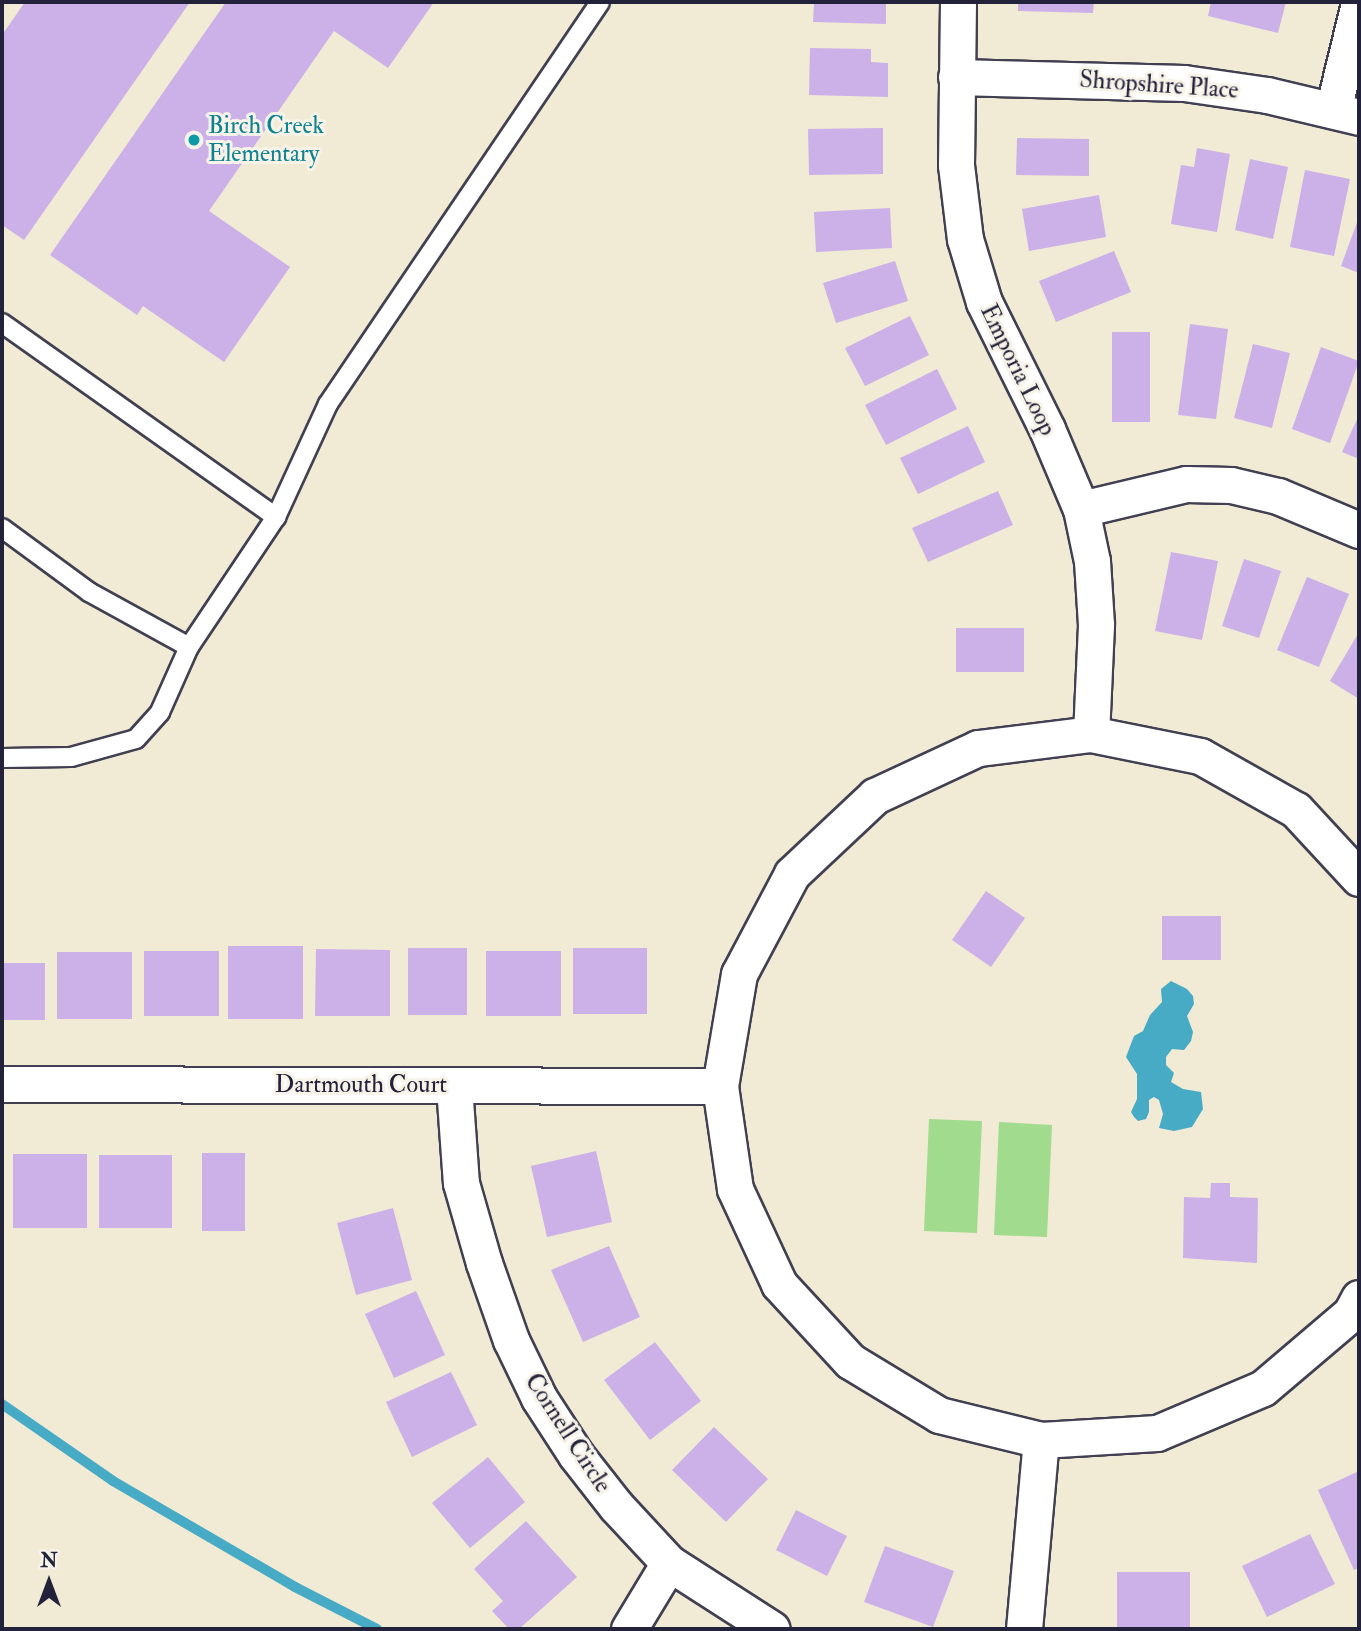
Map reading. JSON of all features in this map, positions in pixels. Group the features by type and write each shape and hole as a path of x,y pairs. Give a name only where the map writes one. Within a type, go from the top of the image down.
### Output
{"street":[{"name":"Emporia Loop","path":"957,2 959,202 974,275 1081,509 1092,561 1096,625 1091,734"},
{"path":"1346,113 1359,3"},
{"name":"Shropshire Place","path":"956,77 1149,80 1256,93 1346,113"},
{"path":"1081,509 1186,484 1231,485 1278,496 1359,530"},
{"path":"1359,878 1296,810 1200,756 1091,734 978,748 875,796 792,874 739,974 720,1086 735,1189 779,1284 850,1361 939,1415 1041,1440 1157,1433 1264,1388 1350,1313 1359,1298"},
{"name":"Dartmouth Court","path":"2,1084 720,1086"},
{"name":"Cornell Circle","path":"454,1086 461,1183 484,1263 511,1340 539,1398 576,1455 616,1506 669,1563 772,1629"},
{"path":"1024,1629 1041,1440"},
{"path":"629,1629 669,1563"}],"lane":[{"path":"2,758 71,757 136,739 160,712 189,647 276,517 328,404 600,2"},
{"path":"2,323 276,517"},
{"path":"2,528 89,592 189,647"}],"green space":[{"path":"929,1119 982,1121 977,1233 924,1231"},
{"path":"999,1122 1052,1125 1047,1237 994,1235"}],"water":[{"path":"1171,981 1187,989 1193,996 1194,1004 1187,1016 1193,1032 1191,1041 1184,1050 1172,1049 1166,1057 1166,1065 1174,1073 1171,1082 1183,1089 1201,1092 1203,1109 1192,1127 1174,1131 1159,1128 1163,1114 1159,1100 1154,1097 1149,1100 1146,1119 1138,1121 1134,1117 1131,1112 1137,1099 1137,1074 1126,1057 1134,1036 1143,1031 1150,1015 1162,1002 1161,989"}],"building":[{"path":"25,2 190,2 24,240 2,225 2,35"},
{"name":"Birch Creek Elementary","path":"226,2 434,2 388,68 334,31 209,211 290,267 224,362 143,306 137,315 50,255"},
{"path":"814,2 886,2 886,24 813,22"},
{"path":"1018,2 1094,2 1093,13 1018,11"},
{"path":"1211,2 1286,2 1278,33 1208,16"},
{"path":"810,48 871,49 871,62 888,63 888,97 809,95"},
{"path":"883,128 883,174 809,175 808,129"},
{"path":"1017,138 1089,139 1089,176 1016,175"},
{"path":"1197,148 1230,154 1217,232 1171,224 1181,165 1194,167"},
{"path":"1250,159 1288,167 1273,239 1235,230"},
{"path":"1305,170 1350,179 1334,256 1290,247"},
{"path":"1099,195 1106,237 1029,251 1022,209"},
{"path":"890,208 892,248 816,252 814,212"},
{"path":"1359,217 1359,273 1341,266"},
{"path":"1114,251 1131,292 1056,322 1039,281"},
{"path":"895,261 908,301 836,323 823,283"},
{"path":"910,316 929,355 865,386 845,348"},
{"path":"1190,324 1228,329 1216,419 1178,415"},
{"path":"1112,332 1150,332 1150,422 1112,422"},
{"path":"1253,344 1290,353 1272,428 1234,418"},
{"path":"1321,347 1359,361 1330,443 1292,429"},
{"path":"937,369 957,409 886,445 865,405"},
{"path":"1359,415 1359,459 1342,452"},
{"path":"968,426 985,462 918,494 900,458"},
{"path":"998,491 1013,525 928,562 912,528"},
{"path":"1171,552 1218,561 1202,640 1155,631"},
{"path":"1244,559 1281,571 1259,638 1222,626"},
{"path":"1307,577 1349,594 1319,667 1277,650"},
{"path":"956,628 1024,628 1024,672 956,672"},
{"path":"1359,632 1359,699 1330,681"},
{"path":"986,891 1025,918 991,967 952,940"},
{"path":"1162,916 1221,916 1221,960 1162,960"},
{"path":"228,946 303,946 303,1019 228,1019"},
{"path":"408,948 467,948 467,1015 408,1015"},
{"path":"573,948 647,948 647,1014 573,1014"},
{"path":"316,949 390,950 390,1016 315,1016"},
{"path":"144,951 219,951 219,1016 144,1016"},
{"path":"486,951 561,951 561,1016 486,1016"},
{"path":"57,952 132,952 132,1019 57,1019"},
{"path":"2,963 45,963 45,1020 2,1020"},
{"path":"596,1151 612,1222 547,1237 531,1166"},
{"path":"202,1153 245,1153 245,1231 202,1231"},
{"path":"13,1154 87,1154 87,1228 13,1228"},
{"path":"99,1155 172,1155 172,1228 99,1228"},
{"path":"1211,1183 1230,1183 1230,1197 1258,1198 1257,1263 1183,1258 1184,1197 1210,1198"},
{"path":"393,1208 412,1280 356,1295 337,1223"},
{"path":"609,1246 640,1317 583,1342 551,1270"},
{"path":"416,1291 445,1355 394,1378 365,1314"},
{"path":"655,1342 701,1401 650,1440 604,1380"},
{"path":"451,1372 477,1425 412,1457 386,1402"},
{"path":"714,1427 768,1479 726,1522 672,1470"},
{"path":"488,1457 525,1502 470,1548 432,1503"},
{"path":"1359,1471 1359,1568 1354,1570 1318,1490"},
{"path":"796,1510 847,1536 827,1576 776,1550"},
{"path":"526,1521 577,1577 519,1629 509,1629 492,1611 503,1601 474,1569"},
{"path":"1310,1534 1335,1584 1267,1617 1242,1566"},
{"path":"885,1546 954,1571 933,1627 864,1602"},
{"path":"1117,1572 1190,1572 1190,1629 1117,1629"}],"waterway":[{"path":"2,1404 113,1481 295,1587 377,1629"}],"place":[{"name":"Birch Creek Elementary","path":"194,140"}]}
